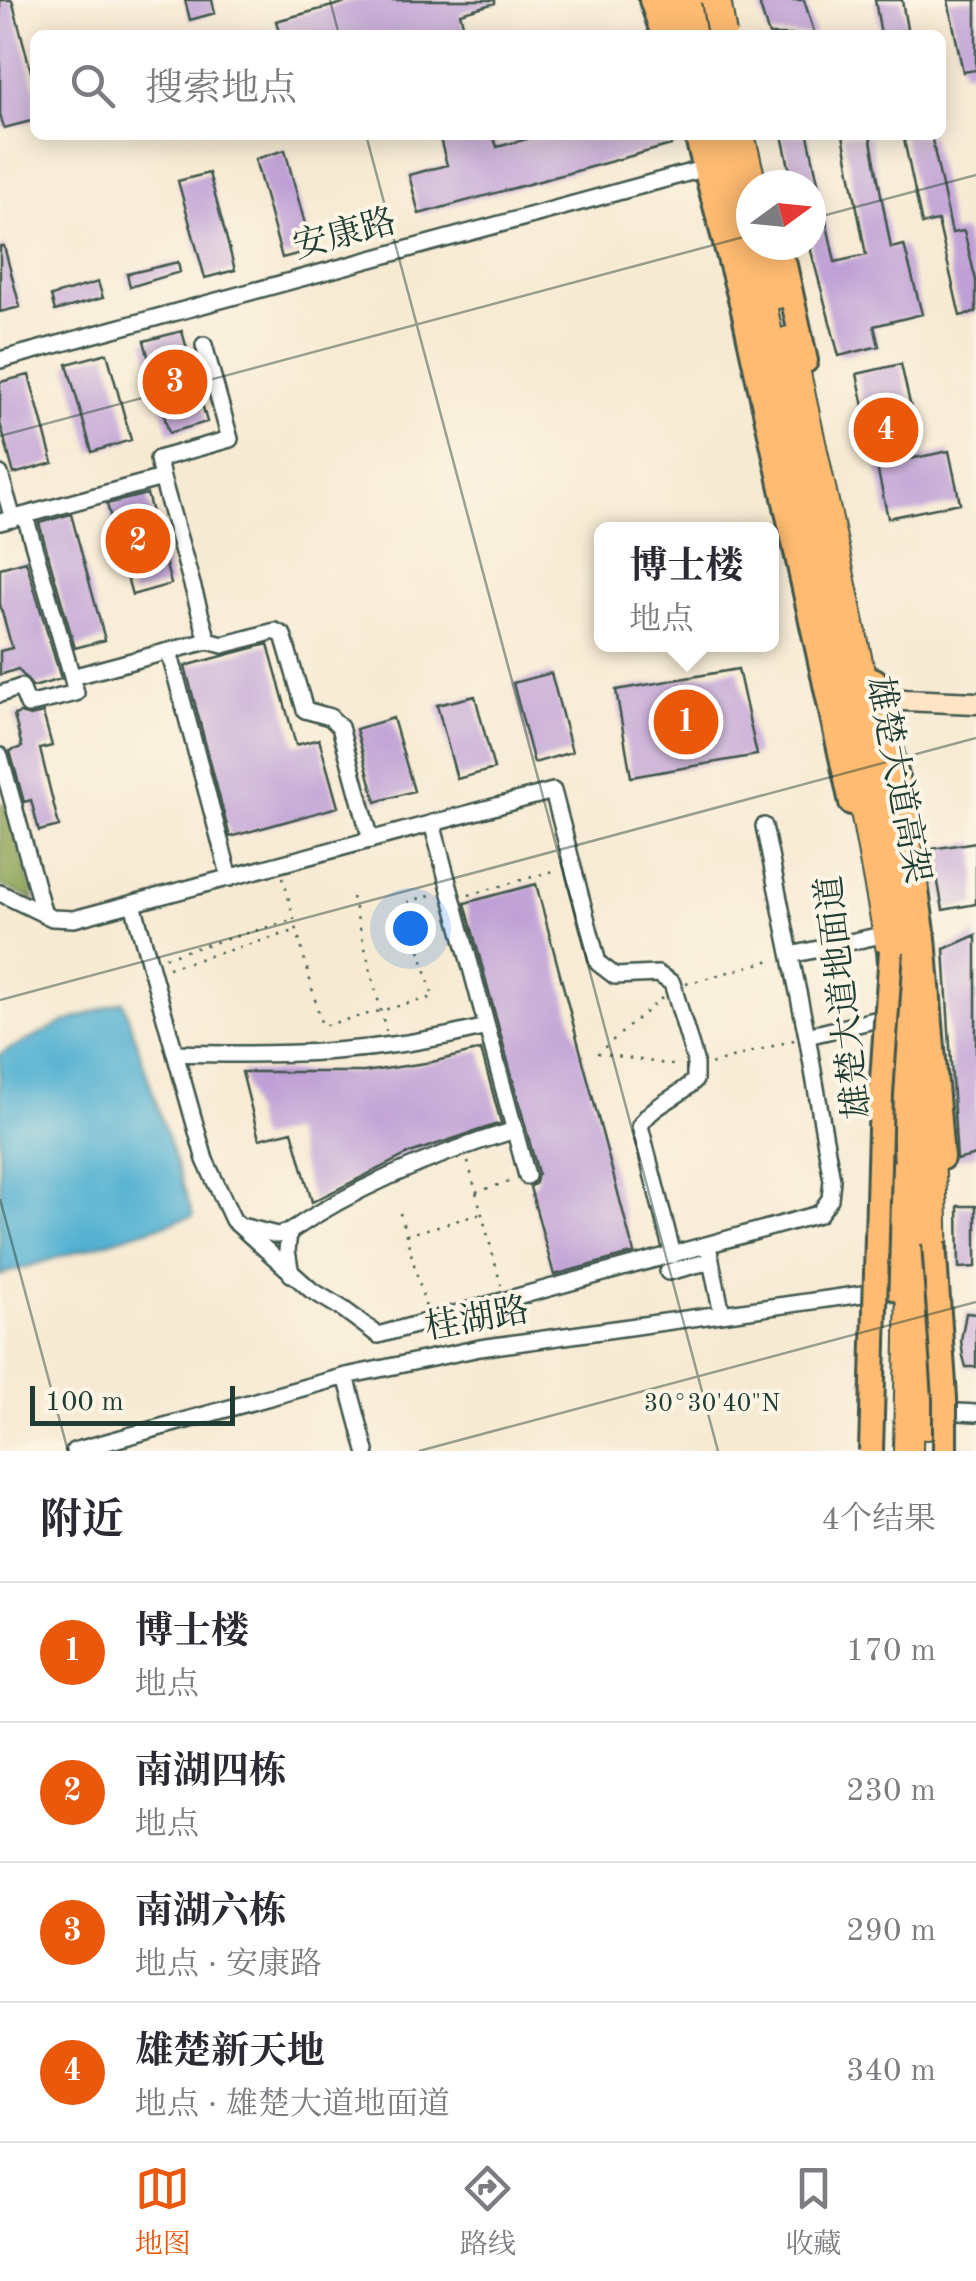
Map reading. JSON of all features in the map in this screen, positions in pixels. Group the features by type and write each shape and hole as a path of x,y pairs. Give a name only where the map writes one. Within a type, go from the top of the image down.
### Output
{"highway":[{"path":"675,0 684,30"},
{"path":"699,0 708,30"},
{"path":"714,0 721,30"},
{"name":"雄楚大道高架","path":"717,140 761,300 854,746 884,943 906,1107 912,1222 908,1451"},
{"path":"741,140 748,170"},
{"name":"雄楚大道高架","path":"769,260 880,768 909,942 927,1116 934,1242 925,1451"}],"main road":[{"path":"651,0 661,30"},
{"name":"雄楚大道地面道","path":"698,140 742,306 834,733 884,943 896,1124 898,1289 894,1451"},
{"path":"753,140 761,170"},
{"path":"783,260 906,816 924,938 935,1046 945,1251 936,1451"},
{"path":"871,1451 884,943"},
{"path":"934,1242 945,1451"}],"street":[{"name":"安康路","path":"0,360 706,168"},
{"path":"204,345 230,439 158,459 208,641"},
{"path":"0,474 12,519 76,693 28,705 22,688 0,694"},
{"path":"12,519 162,478"},
{"path":"72,677 208,641 222,644 275,631 282,634 305,710 330,716 340,727 371,840"},
{"path":"169,651 230,878"},
{"path":"879,699 976,703"},
{"path":"0,756 6,797 44,915"},
{"path":"0,893 64,921 553,792 555,825 572,866 598,963 614,976 658,974 674,988 695,1068 696,1080 684,1093 649,1111 640,1126 673,1255"},
{"path":"432,824 527,1176"},
{"path":"668,1272 709,1253 819,1214 830,1199 832,1180 807,1036 764,826"},
{"path":"132,904 205,1160 233,1220 291,1274 378,1335 673,1255 709,1253"},
{"path":"791,955 884,943"},
{"path":"807,1036 887,1017"},
{"path":"175,1053 328,1054 390,1047 487,1027"},
{"path":"185,1089 187,1076 196,1062 210,1054"},
{"path":"233,1220 252,1232 289,1232 370,1185 463,1146 514,1130"},
{"path":"289,1232 291,1274"},
{"path":"709,1253 722,1314"},
{"name":"桂湖路","path":"74,1451 346,1376 480,1348 898,1289"},
{"path":"346,1376 366,1451"},
{"path":"939,1411 976,1413"}],"path":[{"path":"280,864 322,1026 434,997 407,902 572,866"},
{"path":"352,897 390,1047"},
{"path":"150,967 294,920"},
{"path":"150,967 296,930"},
{"path":"791,955 674,988 598,1053 695,1068 807,1036"},
{"path":"463,1146 506,1301"},
{"path":"476,1192 527,1176"},
{"path":"400,1212 430,1321"},
{"path":"405,1236 482,1213"}],"green space":[{"path":"0,803 6,805 35,901 0,885"}],"water":[{"path":"123,1001 193,1216 0,1275 0,1054 60,1024"}],"building":[{"path":"0,0 12,0 30,68 30,121 4,128 0,114"},
{"path":"185,0 212,0 215,13 190,20"},
{"path":"355,0 495,0 460,13 465,30 279,30 276,21"},
{"path":"763,0 804,0 813,30 767,30 760,6"},
{"path":"875,0 902,0 907,30 880,30"},
{"path":"948,0 976,0 976,70 963,72"},
{"path":"440,140 495,140 497,147 523,140 670,140 671,145 419,214 409,175 447,165"},
{"path":"783,140 809,140 815,170 790,170"},
{"path":"844,140 871,140 891,248 904,245 922,314 874,326 879,346 839,356 813,260 826,260 826,220 835,262 866,255"},
{"path":"904,140 932,140 952,233 964,231 976,281 976,312 960,316 938,221 922,224"},
{"path":"285,150 312,250 282,258 255,159"},
{"path":"209,173 235,270 205,278 178,181"},
{"path":"0,246 4,246 20,307 0,312"},
{"path":"178,262 180,272 130,287 127,274"},
{"path":"98,282 103,298 55,311 51,296"},
{"path":"182,331 207,422 169,433 144,341"},
{"path":"107,353 131,440 92,452 67,364"},
{"path":"901,364 911,408 899,410 910,459 949,451 960,503 888,518 857,374"},
{"path":"29,375 53,463 14,474 0,423 0,382"},
{"path":"147,494 171,584 132,595 107,504"},
{"path":"71,514 105,640 75,648 39,523"},
{"path":"26,561 61,679 33,687 18,669 0,675 0,651 12,648 0,604 0,568"},
{"path":"268,644 296,745 319,739 338,807 230,837 185,666"},
{"path":"738,669 757,755 631,777 616,690"},
{"path":"551,673 572,752 534,763 513,683"},
{"path":"475,696 494,769 457,779 437,705"},
{"path":"43,713 52,746 40,749 59,826 39,831 31,800 24,802 10,751 22,747 14,715"},
{"path":"393,718 414,791 376,802 356,729"},
{"path":"976,842 976,904 943,910 932,849"},
{"path":"536,884 634,1253 554,1275 530,1187 536,1183 538,1173 465,903"},
{"path":"976,935 976,1155 957,1160 944,949"},
{"path":"481,1050 501,1123 410,1153 312,1202 292,1131 259,1139 242,1072 364,1072"},
{"path":"958,1206 976,1206 976,1267 959,1268"},
{"path":"966,1313 976,1314 976,1367 966,1367 963,1356 961,1340"}],"place":[{"name":"南湖六栋","path":"175,382"},
{"name":"雄楚新天地","path":"886,430"},
{"name":"南湖四栋","path":"138,541"},
{"name":"博士楼","path":"686,722"}]}
